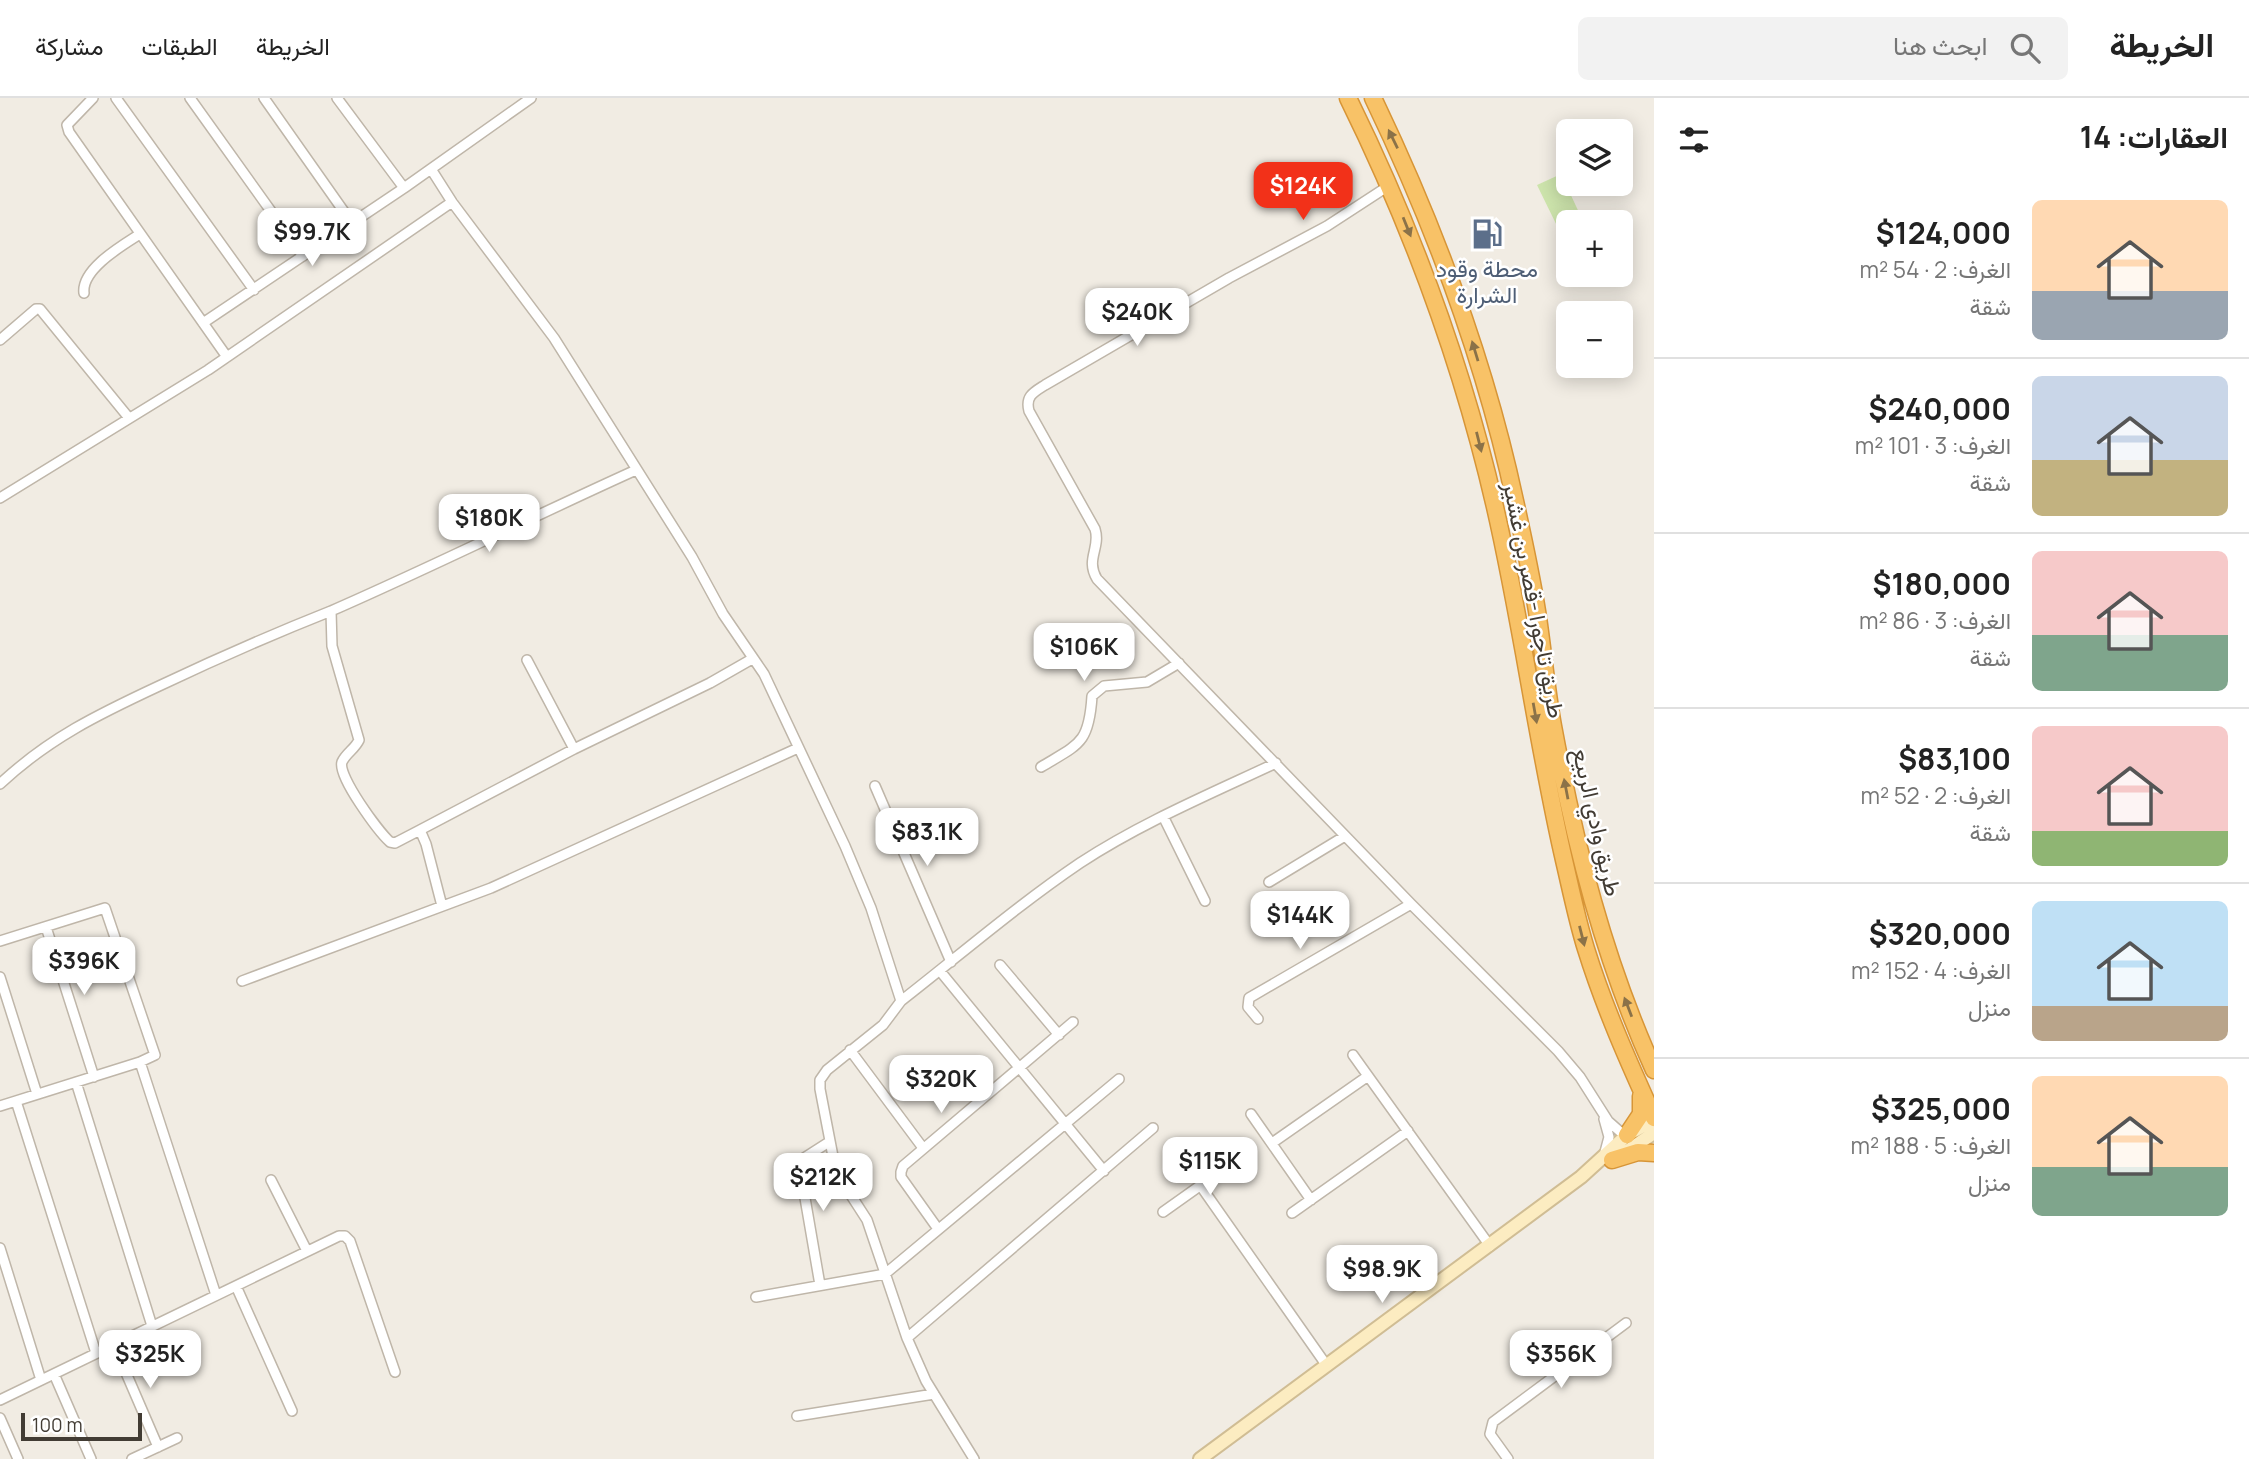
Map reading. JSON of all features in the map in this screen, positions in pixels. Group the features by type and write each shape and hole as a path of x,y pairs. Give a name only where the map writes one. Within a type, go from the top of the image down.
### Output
{"highway":[{"name":"طريق تاجورا -قصر بن غشير","path":"1348,98 1390,185 1441,318 1475,425 1517,608 1545,769 1571,890 1586,948 1622,1050 1654,1119"},
{"name":"طريق وادي الربيع","path":"1373,98 1429,223 1464,316 1484,380 1516,504 1536,608 1553,723 1580,858 1614,971 1654,1069"},
{"path":"1626,1136 1641,1114 1638,1083"},
{"path":"1607,1158 1638,1152 1654,1153"}],"main road":[{"path":"1607,1158 1626,1136 1654,1119"},
{"path":"1200,1459 1607,1158 1654,1133"}],"street":[{"path":"93,98 71,119 67,125 69,132 227,357"},
{"path":"116,98 254,290"},
{"path":"190,98 303,256"},
{"path":"264,98 352,223"},
{"path":"337,98 404,188"},
{"path":"203,323 404,188 531,98"},
{"path":"431,169 452,202 554,338 692,557 723,614 773,692 871,908 901,1001"},
{"path":"1390,185 1327,226 1228,278 1030,395 1028,411 1095,529 1097,539 1091,561 1097,579 1411,904 1558,1051 1580,1077 1613,1127 1626,1136"},
{"path":"0,498 227,357 452,202"},
{"path":"84,293 84,282 89,275 115,250 141,234"},
{"path":"0,340 36,309 40,309 129,418"},
{"path":"0,784 33,756 86,720 242,648 402,580 501,531 636,470"},
{"path":"331,611 332,646 359,740 342,762 341,771 390,842 395,843 752,659"},
{"path":"527,660 574,749"},
{"path":"1041,767 1076,746 1087,732 1092,696 1104,686 1147,682 1179,663"},
{"path":"242,981 491,888 798,748"},
{"path":"974,1459 934,1394 907,1338 867,1220 836,1172 820,1080 827,1070 891,1016 901,1001 1082,862 1163,816 1276,763"},
{"path":"875,786 951,962"},
{"path":"1163,816 1205,901"},
{"path":"420,830 442,906"},
{"path":"1269,882 1345,836"},
{"path":"1258,1018 1248,1007 1249,998 1411,904"},
{"path":"0,942 104,908 155,1055 0,1106"},
{"path":"46,927 93,1077"},
{"path":"1000,965 1059,1035"},
{"path":"940,971 1104,1171"},
{"path":"0,976 37,1094"},
{"path":"939,1229 901,1177 903,1166 1073,1022"},
{"path":"850,1051 923,1148"},
{"path":"1353,1055 1490,1246"},
{"path":"140,1062 216,1295"},
{"path":"1272,1143 1368,1076"},
{"path":"756,1297 885,1274 1119,1079"},
{"path":"76,1082 152,1326"},
{"path":"16,1101 96,1353"},
{"path":"1251,1114 1311,1199"},
{"path":"1603,1114 1609,1136 1607,1158"},
{"path":"907,1338 1153,1129"},
{"path":"1292,1213 1408,1131"},
{"path":"820,1285 800,1169 804,1158 830,1142"},
{"path":"1163,1212 1239,1158"},
{"path":"271,1180 307,1251"},
{"path":"1200,1185 1327,1366"},
{"path":"0,1401 339,1236 345,1236 350,1241 395,1372"},
{"path":"0,1248 41,1380"},
{"path":"236,1286 292,1411"},
{"path":"1508,1459 1490,1434 1493,1422 1626,1323"},
{"path":"114,1345 158,1447"},
{"path":"54,1374 91,1459"},
{"path":"797,1416 934,1394"},
{"path":"0,1418 18,1459"},
{"path":"132,1459 177,1438"}],"green space":[{"path":"1556,176 1556,196 1571,196 1578,210 1556,210 1556,224 1537,185"}],"place":[{"name":"محطة وقود الشرارة","path":"1487,234"}]}
